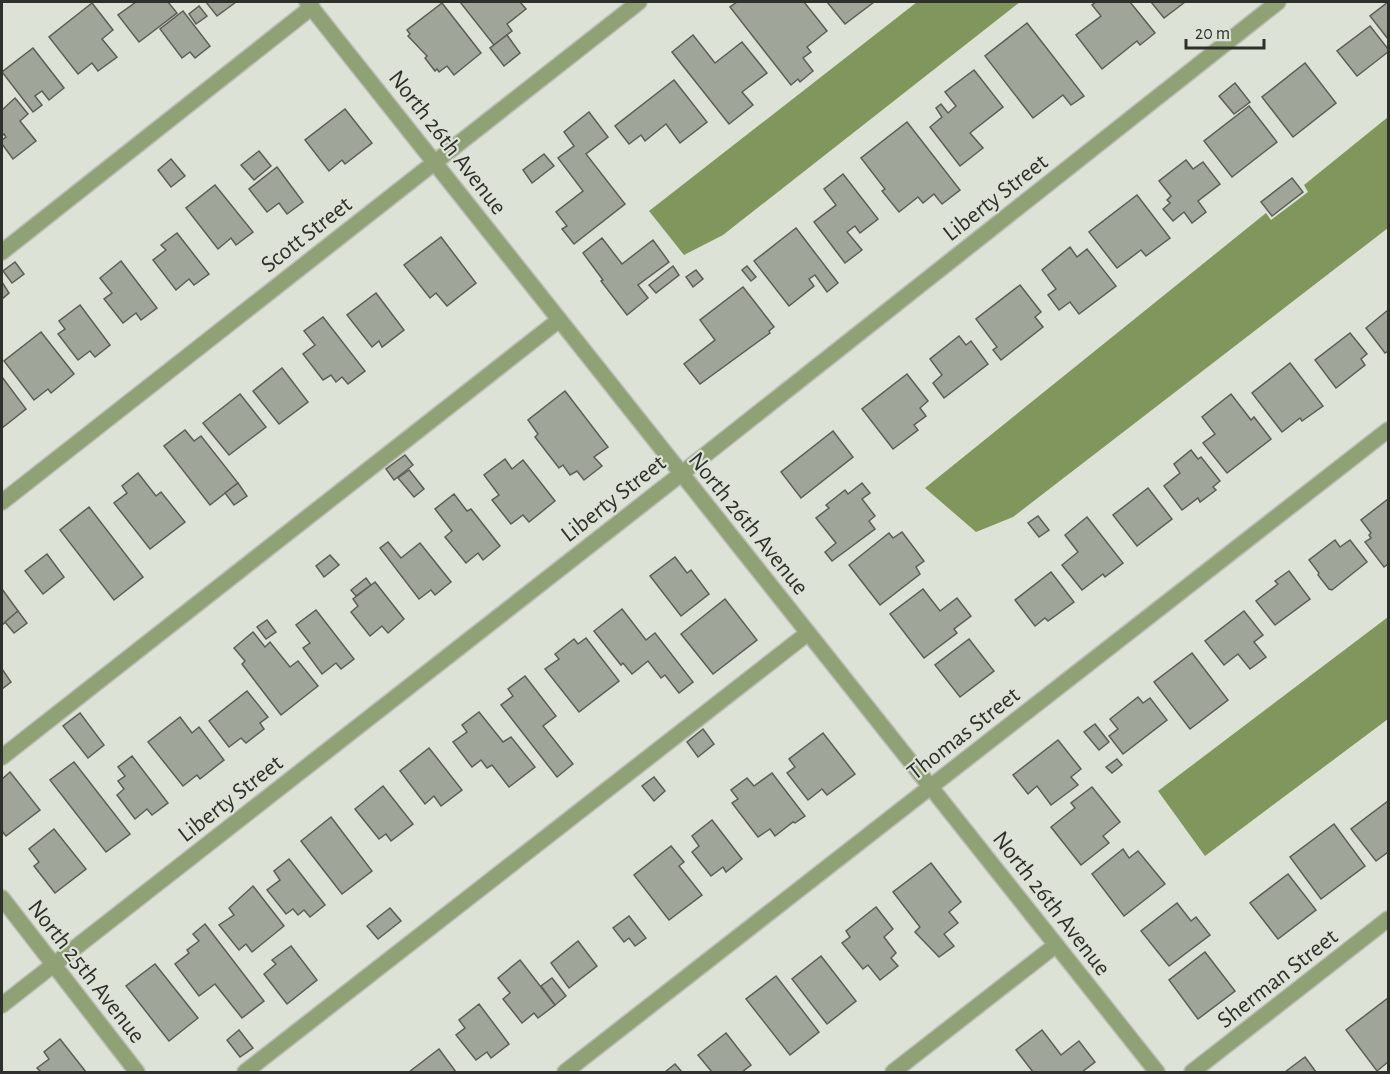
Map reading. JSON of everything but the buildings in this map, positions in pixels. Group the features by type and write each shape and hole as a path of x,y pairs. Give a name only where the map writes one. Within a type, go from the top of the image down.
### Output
{"street":[{"name":"Scott Street","path":"2,502 639,2"},
{"name":"Liberty Street","path":"2,1005 681,474 1278,2"},
{"name":"North 26th Avenue","path":"309,4 1157,1072"},
{"path":"2,252 309,4"},
{"path":"2,757 559,320"},
{"name":"Thomas Street","path":"565,1072 1389,430"},
{"path":"245,1072 808,633"},
{"name":"North 25th Avenue","path":"2,898 137,1072"},
{"name":"Sherman Street","path":"1192,1072 1389,919"},
{"path":"893,1072 1056,945"}],"shaded area":[{"path":"917,2 1020,2 723,235 684,255 649,211"},
{"path":"1388,117 1388,228 1013,517 976,532 925,488 1266,213 1271,220 1308,192 1304,185"},
{"path":"1388,617 1388,719 1205,856 1158,791"}]}
